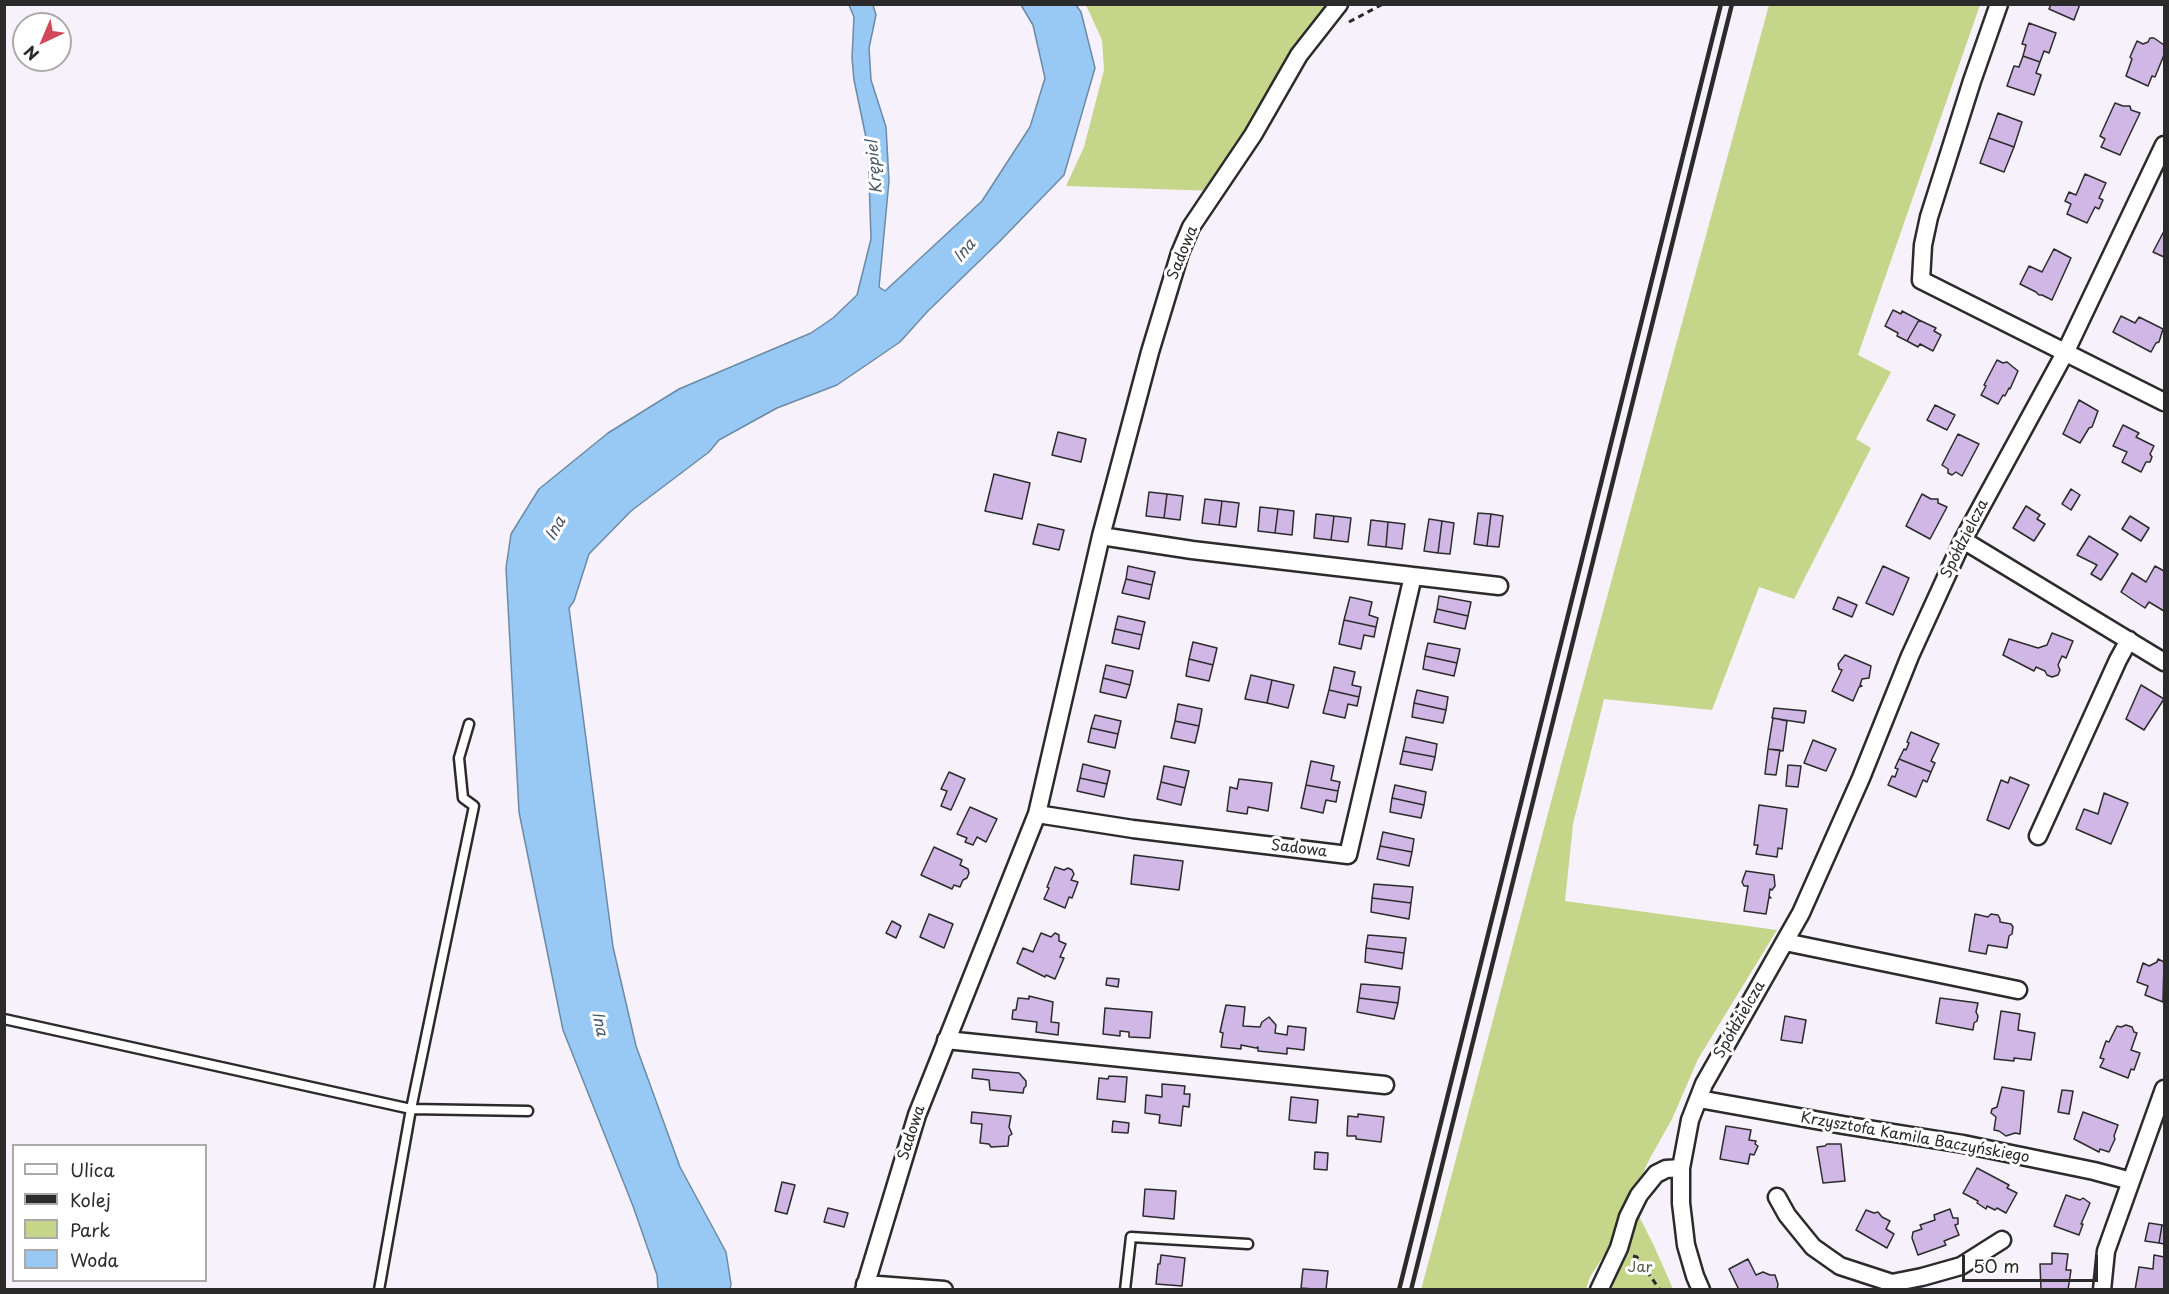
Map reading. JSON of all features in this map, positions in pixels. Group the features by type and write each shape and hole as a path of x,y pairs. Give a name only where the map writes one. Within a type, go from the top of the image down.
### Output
{"street":[{"name":"Sadowa","path":"865,1287 917,1115 1037,814 1101,536 1150,352 1180,253 1191,227 1253,135 1299,55 1339,4"},
{"path":"1999,4 1929,217 1923,245 1921,280 2164,402"},
{"name":"Spółdzielcza","path":"1701,1290 1686,1245 1681,1203 1681,1168 1690,1120 1704,1084 1800,913 1861,778 1910,656 1963,540 2065,353 2164,146"},
{"path":"1101,536 1192,550 1499,586"},
{"path":"1963,540 2164,662"},
{"name":"Sadowa","path":"1037,814 1133,829 1348,855 1413,576"},
{"path":"2038,836 2129,640"},
{"path":"1785,942 2018,990"},
{"path":"946,1040 1385,1084"},
{"path":"2102,1290 2106,1251 2164,1089"},
{"name":"Krzysztofa Kamila Baczyńskiego","path":"1699,1099 1963,1144 2131,1181"},
{"path":"1599,1290 1618,1248 1628,1217 1650,1180 1666,1169 1681,1168"},
{"path":"1777,1197 1787,1215 1813,1247 1840,1266 1892,1286 1961,1266 2002,1240"},
{"path":"865,1287 944,1290"}],"lane":[{"path":"379,1290 411,1109 474,806 463,798 459,758 469,724"},
{"path":"4,1019 411,1109 528,1111"},
{"path":"1125,1290 1131,1237 1248,1244"}],"path":[{"path":"1618,1248 1622,1252 1637,1257 1660,1290"}],"green space":[{"path":"1086,5 1330,5 1216,191 1066,186 1084,147 1104,70 1102,40"},
{"path":"1769,5 1980,5 1858,355 1891,372 1856,439 1871,448 1794,599 1759,587 1712,710 1604,699 1573,824 1565,901 1777,930 1698,1059 1672,1119 1649,1160 1610,1246 1590,1277 1586,1289 1421,1290 1555,787"},
{"name":"Jar","path":"1639,1216 1673,1289 1607,1290"}],"water":[{"path":"849,5 873,5 876,15 869,48 871,80 886,127 889,181 879,287 885,291 982,201 1030,127 1045,78 1033,25 1021,5 1076,5 1081,12 1095,68 1064,175 1000,241 927,312 900,342 837,385 777,408 719,440 709,452 631,511 589,554 574,601 569,608 613,947 636,1046 680,1167 726,1252 731,1284 730,1289 658,1289 657,1275 633,1206 563,1030 519,812 506,568 511,534 539,489 608,433 679,389 811,333 833,318 857,295 871,239 868,147 854,80 852,58 854,17"}],"building":[{"path":"2051,4 2080,4 2074,20 2049,9"},
{"path":"2029,23 2056,33 2049,53 2044,51 2040,62 2023,56 2026,45 2022,44"},
{"path":"2150,38 2164,45 2164,55 2155,77 2152,76 2148,86 2126,76 2132,59 2130,57 2137,41 2143,44"},
{"path":"2023,56 2040,62 2036,73 2041,75 2034,95 2007,86 2014,66 2019,67"},
{"path":"2115,103 2130,106 2131,110 2140,113 2120,155 2101,147 2105,139 2100,136"},
{"path":"1998,113 2022,122 2014,147 1989,138"},
{"path":"1989,138 2014,147 2004,172 1980,163"},
{"path":"2085,174 2106,183 2099,198 2103,200 2099,209 2095,207 2087,223 2067,214 2071,204 2065,201 2069,192 2076,195"},
{"path":"2164,231 2164,257 2153,252"},
{"path":"2054,249 2071,258 2052,300 2020,284 2029,266 2042,272"},
{"path":"1893,310 1901,314 1902,311 1919,320 1907,341 1885,326"},
{"path":"2121,316 2135,323 2139,317 2163,329 2159,342 2151,352 2113,332"},
{"path":"1919,320 1936,328 1934,331 1941,335 1933,351 1920,344 1918,347 1907,341"},
{"path":"1997,360 2007,362 2018,371 2010,389 1998,404 1981,395"},
{"path":"2079,400 2098,411 2092,427 2080,443 2063,434"},
{"path":"1935,405 1955,415 1947,430 1927,420"},
{"path":"2123,425 2139,433 2136,437 2154,446 2150,454 2152,457 2150,462 2146,462 2141,472 2122,462 2127,452 2113,446"},
{"path":"1058,432 1086,439 1081,462 1052,455"},
{"path":"1958,434 1979,444 1962,476 1956,472 1952,475 1948,473 1948,469 1942,465"},
{"path":"994,474 1030,483 1022,519 985,511"},
{"path":"2071,489 2080,495 2071,510 2062,504"},
{"path":"1149,492 1167,494 1164,518 1146,516"},
{"path":"1167,494 1183,496 1180,520 1164,518"},
{"path":"1922,494 1931,499 1938,499 1938,503 1947,507 1930,539 1906,526"},
{"path":"1205,499 1222,501 1219,525 1202,523"},
{"path":"1222,501 1239,503 1236,527 1219,525"},
{"path":"2026,506 2040,515 2037,519 2045,524 2034,541 2013,528"},
{"path":"1260,507 1278,509 1275,533 1258,531"},
{"path":"1278,509 1294,511 1292,535 1275,533"},
{"path":"1478,513 1491,514 1487,546 1474,544"},
{"path":"1316,514 1334,516 1331,540 1314,538"},
{"path":"1491,514 1503,516 1499,547 1487,546"},
{"path":"1334,516 1351,518 1348,542 1331,540"},
{"path":"2130,516 2149,528 2141,541 2122,529"},
{"path":"1429,519 1442,521 1438,553 1424,551"},
{"path":"1371,520 1388,522 1386,547 1368,545"},
{"path":"1442,521 1454,523 1450,554 1438,553"},
{"path":"1388,522 1405,524 1402,549 1386,547"},
{"path":"1038,524 1064,530 1059,550 1033,544"},
{"path":"2089,536 2118,554 2101,580 2091,574 2097,565 2077,555"},
{"path":"1128,566 1155,572 1152,585 1126,579"},
{"path":"1883,566 1909,578 1893,615 1866,603"},
{"path":"2155,566 2164,571 2164,611 2149,602 2145,608 2121,592 2132,573 2146,582"},
{"path":"1126,579 1152,585 1149,599 1122,593"},
{"path":"1439,596 1471,602 1468,616 1437,609"},
{"path":"1350,597 1372,602 1369,615 1378,618 1376,627 1344,620"},
{"path":"1838,597 1857,605 1852,617 1833,609"},
{"path":"1437,609 1468,616 1465,629 1434,622"},
{"path":"1118,616 1145,622 1142,635 1115,629"},
{"path":"1344,620 1376,627 1374,637 1364,635 1361,649 1339,644"},
{"path":"1115,629 1142,635 1139,649 1112,643"},
{"path":"2052,633 2073,641 2066,658 2062,656 2058,665 2060,670 2058,675 2052,677 2036,667 2034,671 2003,655 2009,639 2038,648 2047,645"},
{"path":"1193,642 1217,648 1213,665 1189,659"},
{"path":"1428,643 1460,649 1457,663 1425,656"},
{"path":"1845,655 1871,666 1869,678 1862,679 1860,685 1862,686 1859,687 1853,701 1832,691 1842,670 1839,669 1838,664"},
{"path":"1425,656 1457,663 1454,676 1423,669"},
{"path":"1189,659 1213,665 1209,681 1186,676"},
{"path":"1106,665 1133,671 1130,685 1103,678"},
{"path":"1334,667 1355,672 1352,685 1361,687 1359,697 1329,690"},
{"path":"1251,675 1272,680 1267,703 1245,699"},
{"path":"1103,678 1130,685 1126,698 1100,692"},
{"path":"1272,680 1294,685 1288,708 1267,703"},
{"path":"2141,685 2164,699 2144,730 2126,719"},
{"path":"1329,690 1359,697 1357,706 1348,704 1345,718 1323,713"},
{"path":"1417,690 1448,697 1446,710 1414,703"},
{"path":"1414,703 1446,710 1443,723 1412,717"},
{"path":"1178,704 1202,709 1199,726 1175,721"},
{"path":"1774,708 1806,711 1804,723 1772,718"},
{"path":"1095,715 1121,721 1118,734 1091,728"},
{"path":"1773,718 1787,721 1783,751 1768,749"},
{"path":"1175,721 1199,726 1195,743 1171,738"},
{"path":"1091,728 1118,734 1115,748 1088,742"},
{"path":"1911,732 1939,744 1931,761 1935,763 1931,772 1899,759 1904,749 1906,750"},
{"path":"1406,737 1437,744 1435,757 1403,751"},
{"path":"1813,740 1836,749 1826,771 1804,763"},
{"path":"1768,749 1780,750 1776,775 1765,774"},
{"path":"1403,751 1435,757 1432,770 1400,764"},
{"path":"1899,759 1931,772 1927,782 1923,780 1916,797 1888,785 1892,776 1895,777 1898,769 1895,768"},
{"path":"1311,761 1334,766 1331,780 1340,782 1338,791 1306,785"},
{"path":"1083,764 1110,771 1107,784 1080,778"},
{"path":"1788,765 1801,766 1798,787 1786,786"},
{"path":"1164,766 1189,771 1185,788 1161,782"},
{"path":"949,772 965,779 951,810 941,806 947,791 941,789"},
{"path":"2010,777 2029,785 2009,829 1987,820 2001,780 2008,783"},
{"path":"1080,778 1107,784 1104,797 1077,791"},
{"path":"1239,779 1272,783 1268,811 1248,807 1247,814 1227,811 1230,787 1237,789"},
{"path":"1161,782 1185,788 1181,805 1157,799"},
{"path":"1306,785 1338,791 1336,802 1326,800 1323,813 1301,808"},
{"path":"1395,785 1426,792 1424,805 1392,798"},
{"path":"2104,793 2128,803 2111,844 2076,829 2084,809 2098,814"},
{"path":"1392,798 1424,805 1421,818 1390,812"},
{"path":"1759,805 1787,809 1782,849 1778,848 1777,857 1756,854 1758,845 1754,845"},
{"path":"970,807 997,819 986,842 977,837 973,845 965,842 967,838 957,834"},
{"path":"1383,832 1414,839 1412,852 1380,846"},
{"path":"1380,846 1412,852 1409,866 1377,859"},
{"path":"934,847 962,860 960,865 968,869 967,878 963,880 960,887 954,885 952,889 921,875"},
{"path":"1134,855 1183,861 1179,890 1131,884"},
{"path":"1055,867 1072,870 1074,874 1071,880 1078,882 1065,908 1044,899"},
{"path":"1746,871 1774,875 1775,886 1772,890 1770,889 1771,898 1769,897 1766,914 1744,911 1748,886 1744,886 1742,882"},
{"path":"1374,884 1413,887 1411,903 1372,898"},
{"path":"1372,898 1411,903 1409,919 1371,912"},
{"path":"929,914 953,924 944,948 920,937"},
{"path":"1975,914 1988,917 1991,914 1998,915 2000,922 2011,924 2012,934 2009,936 2007,948 1988,945 1986,954 1969,951"},
{"path":"892,921 901,926 896,938 886,933"},
{"path":"1041,933 1051,937 1055,933 1059,935 1059,941 1066,944 1060,957 1064,958 1055,979 1046,975 1045,977 1017,963 1023,948 1033,952"},
{"path":"1368,935 1406,938 1404,953 1366,948"},
{"path":"1366,948 1404,953 1402,969 1365,962"},
{"path":"2158,959 2164,962 2163,1002 2145,995 2148,986 2137,982 2143,963 2149,966"},
{"path":"1107,978 1119,979 1118,987 1106,985"},
{"path":"1361,984 1400,987 1398,1003 1359,998"},
{"path":"1029,996 1053,1002 1051,1022 1059,1023 1058,1035 1036,1032 1037,1022 1012,1019 1018,998 1029,999"},
{"path":"1359,998 1398,1003 1394,1019 1357,1012"},
{"path":"1940,998 1978,1003 1976,1012 1978,1016 1973,1030 1936,1023"},
{"path":"1226,1005 1245,1007 1243,1026 1260,1027 1262,1022 1269,1017 1276,1025 1275,1033 1287,1035 1288,1026 1306,1028 1304,1050 1287,1048 1287,1054 1258,1051 1258,1047 1241,1045 1241,1049 1221,1047 1223,1033 1220,1032"},
{"path":"1105,1008 1152,1012 1150,1038 1129,1037 1129,1032 1120,1031 1120,1036 1103,1034"},
{"path":"2001,1011 2020,1014 2018,1030 2035,1033 2031,1060 1994,1059"},
{"path":"1785,1016 1806,1020 1802,1043 1781,1040"},
{"path":"2117,1026 2132,1027 2137,1033 2131,1050 2140,1053 2134,1070 2131,1069 2128,1078 2100,1067 2104,1059 2100,1058 2106,1041 2109,1042"},
{"path":"973,1069 1019,1073 1026,1081 1026,1086 1023,1093 990,1090 989,1080 972,1078"},
{"path":"1109,1076 1127,1077 1125,1102 1097,1099 1099,1078 1108,1079"},
{"path":"1162,1084 1185,1086 1184,1094 1190,1094 1189,1107 1183,1106 1181,1126 1159,1123 1160,1115 1145,1113 1146,1095 1162,1097"},
{"path":"2002,1087 2024,1091 2020,1134 2006,1136 1994,1130 1996,1117 1991,1113 1992,1109 1997,1107"},
{"path":"2062,1090 2073,1091 2069,1114 2058,1112"},
{"path":"1291,1097 1318,1100 1316,1123 1289,1120"},
{"path":"972,1112 1011,1116 1009,1127 1012,1134 1009,1136 1008,1146 991,1147 989,1144 980,1143 982,1124 971,1123"},
{"path":"2083,1112 2118,1125 2109,1152 2100,1149 2099,1152 2074,1139"},
{"path":"1358,1114 1384,1117 1381,1142 1347,1136 1348,1116 1358,1117"},
{"path":"1113,1121 1129,1123 1128,1133 1112,1132"},
{"path":"1726,1126 1751,1130 1749,1140 1756,1141 1755,1144 1758,1146 1754,1155 1750,1154 1748,1164 1720,1159"},
{"path":"1841,1144 1845,1181 1823,1183 1817,1147"},
{"path":"1315,1152 1328,1153 1327,1170 1314,1169"},
{"path":"1977,1168 2009,1185 2007,1188 2017,1193 2006,1213 1987,1206 1986,1209 1977,1203 1978,1201 1963,1193"},
{"path":"782,1182 795,1185 787,1214 775,1211"},
{"path":"1145,1189 1176,1191 1174,1219 1143,1216"},
{"path":"2066,1195 2080,1200 2083,1198 2090,1203 2079,1235 2054,1226"},
{"path":"828,1208 848,1213 844,1227 824,1222"},
{"path":"1950,1209 1953,1218 1958,1218 1958,1224 1955,1225 1959,1235 1944,1241 1946,1245 1918,1255 1912,1238 1913,1232 1922,1229 1920,1225 1935,1220 1934,1215"},
{"path":"1866,1210 1878,1212 1890,1221 1886,1229 1894,1234 1887,1248 1856,1230"},
{"path":"2149,1223 2162,1225 2159,1243 2145,1241"},
{"path":"2162,1225 2164,1226 2164,1244 2159,1243"},
{"path":"2052,1253 2068,1254 2066,1270 2071,1270 2068,1290 2041,1290 2040,1264 2052,1264"},
{"path":"1161,1255 1185,1258 1182,1286 1156,1284"},
{"path":"2154,1255 2164,1257 2164,1290 2135,1290 2139,1267 2153,1269"},
{"path":"1748,1259 1756,1275 1763,1272 1775,1275 1777,1290 1739,1290 1729,1269"},
{"path":"1303,1269 1328,1271 1326,1290 1301,1288"}],"railway":[{"path":"1399,1290 1721,4"},
{"path":"1411,1290 1732,4"}],"water label":[{"name":"Krępiel","path":"875,167"},
{"name":"Ina","path":"965,251"},
{"name":"Ina","path":"556,529"},
{"name":"Ina","path":"599,1024"}]}
